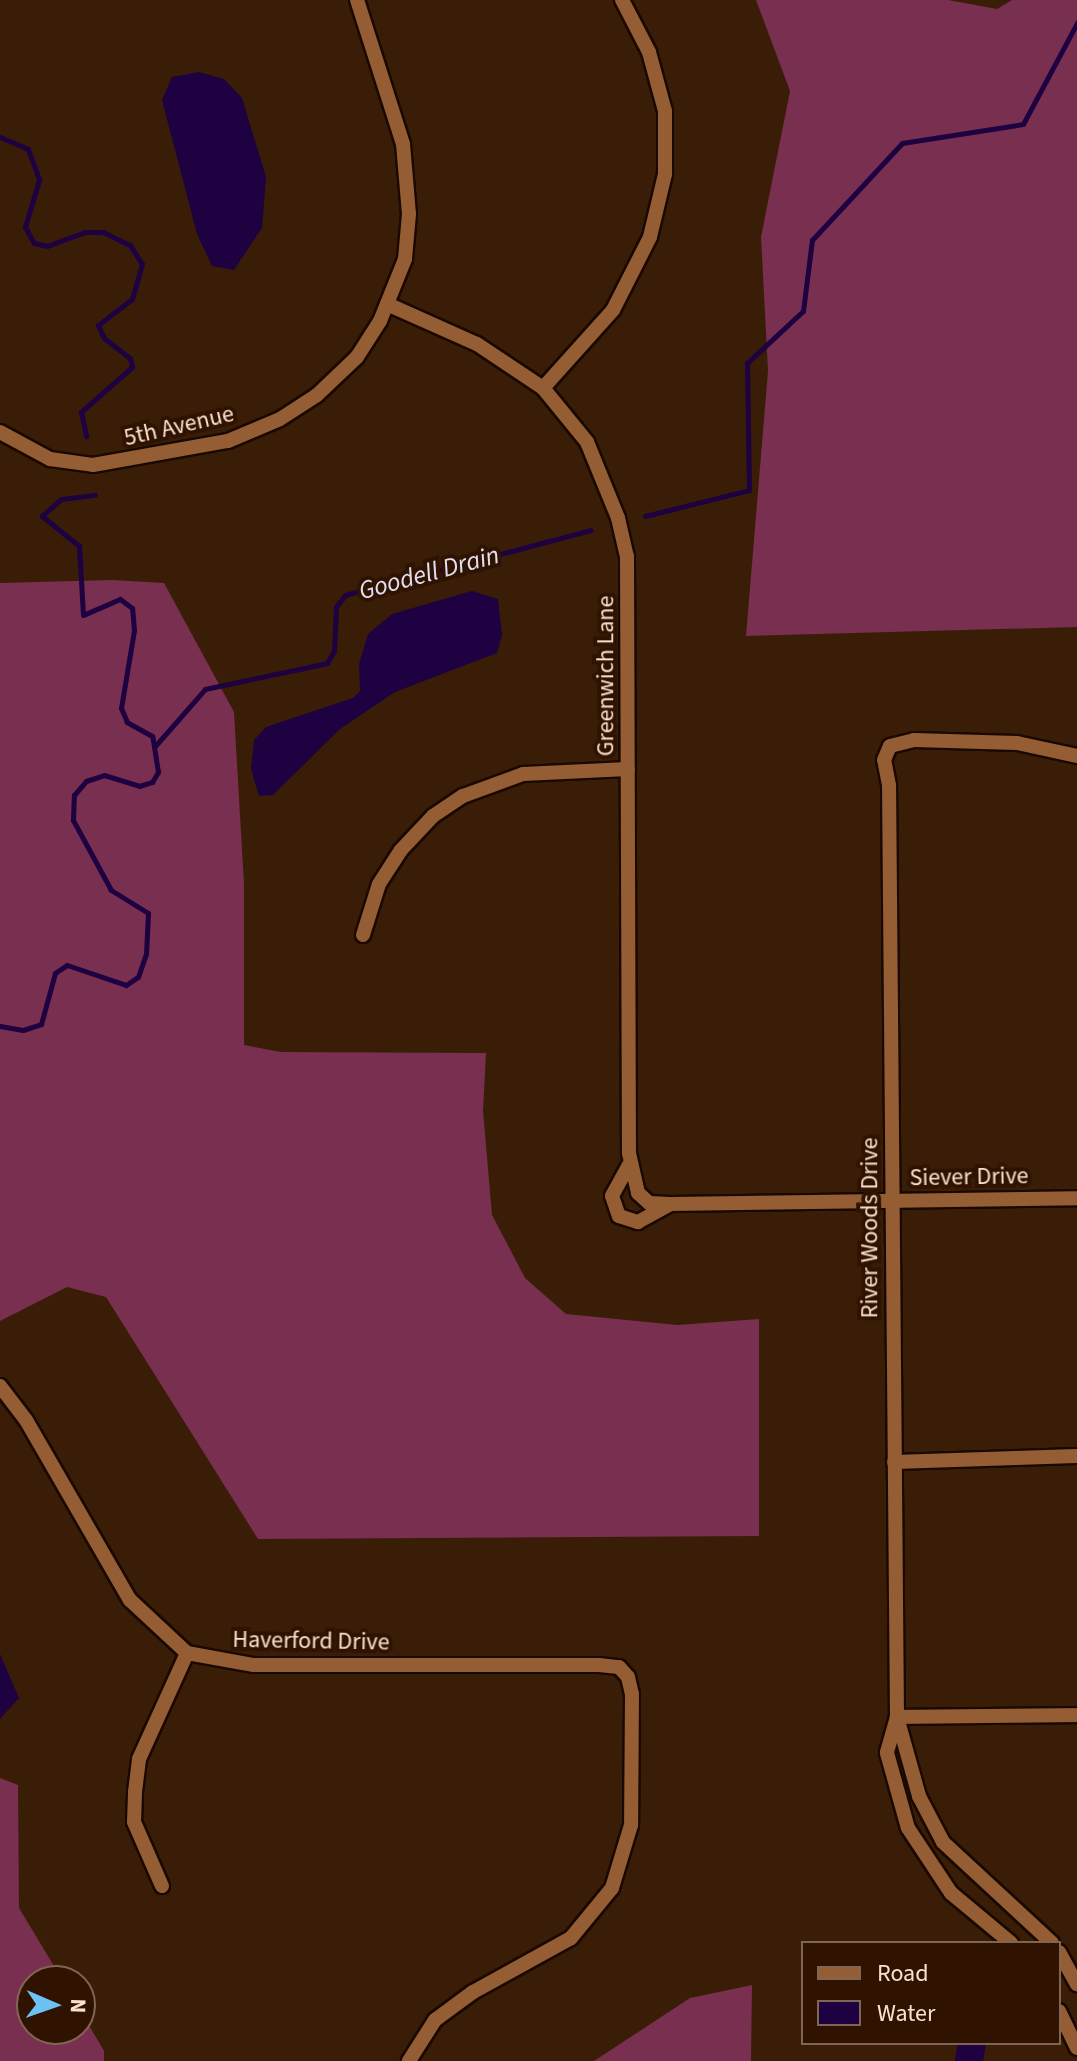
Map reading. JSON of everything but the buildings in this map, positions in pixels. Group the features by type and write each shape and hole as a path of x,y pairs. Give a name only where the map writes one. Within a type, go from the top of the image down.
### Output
{"street":[{"name":"5th Avenue","path":"0,432 50,459 93,465 228,441 280,419 337,379 357,357 387,304 405,259 408,168 357,0"},
{"path":"543,388 613,310 650,237 665,174 665,111 649,52 622,0"},
{"name":"Greenwich Lane","path":"387,304 477,344 543,388 598,463 627,556 629,1165 634,1187 643,1198"},
{"name":"River Woods Drive","path":"1050,1941 943,1842 919,1796 897,1717 884,760 895,743 1017,743 1077,756"},
{"path":"363,935 379,884 401,850 433,816 463,796 523,774 628,769"},
{"name":"Greenwich Lane","path":"619,1216 612,1196 629,1165"},
{"name":"Siever Drive","path":"643,1198 670,1204 1077,1198"},
{"name":"Siever Drive","path":"619,1216 638,1222 670,1204"},
{"path":"0,1386 26,1420 130,1600 187,1653 139,1759 135,1792 134,1822 162,1886"},
{"path":"894,1462 1077,1456"},
{"name":"Haverford Drive","path":"187,1653 254,1665 619,1667 632,1694 631,1825 612,1888 571,1938 473,1992 435,2020 409,2061"},
{"path":"897,1717 1077,1715"},
{"name":"River Woods Drive","path":"897,1717 887,1753 908,1828 951,1893 1009,1941"},
{"path":"1061,1956 1077,1984"},
{"path":"1061,2015 1077,2048"}],"shaded area":[{"path":"756,0 948,0 997,9 1012,0 1077,0 1077,627 746,636 768,371 761,237 790,91"},
{"path":"112,580 164,583 234,712 244,884 244,1045 281,1052 486,1053 483,1111 492,1215 525,1278 566,1314 677,1325 759,1319 759,1536 258,1539 106,1297 67,1287 0,1321 0,583"},
{"path":"0,1778 18,1785 19,1908 53,1965 16,1965 16,2045 96,2045 96,2037 104,2051 104,2061 0,2061"},
{"path":"752,1985 751,2061 594,2061 690,1998"}],"water":[{"path":"199,72 224,79 242,98 266,177 262,228 234,270 212,266 197,234 162,100 172,77"},
{"path":"472,591 498,599 502,635 497,653 395,692 340,729 273,795 259,796 251,769 254,740 266,727 353,698 360,691 359,664 368,634 392,614"},
{"path":"0,1654 19,1698 0,1719"}],"waterway":[{"name":"Goodell Drain","path":"645,516 749,490 747,363 803,311 812,240 902,143 1023,124 1077,23"},
{"path":"0,137 28,149 39,180 25,227 34,243 47,246 85,232 103,232 130,245 142,264 132,299 98,325 104,338 130,358 132,367 81,412 86,436"},
{"path":"0,1026 23,1030 41,1024 55,973 67,965 126,985 138,977 146,954 148,913 111,890 73,820 74,795 86,781 104,775 139,786 152,782 158,772 152,736 127,722 121,708 134,630 132,608 120,599 83,615 79,546 42,516 61,499 95,495"},
{"name":"Goodell Drain","path":"156,745 205,689 327,663 334,651 336,607 345,595 591,530"},
{"path":"969,2061 972,2045"}]}
